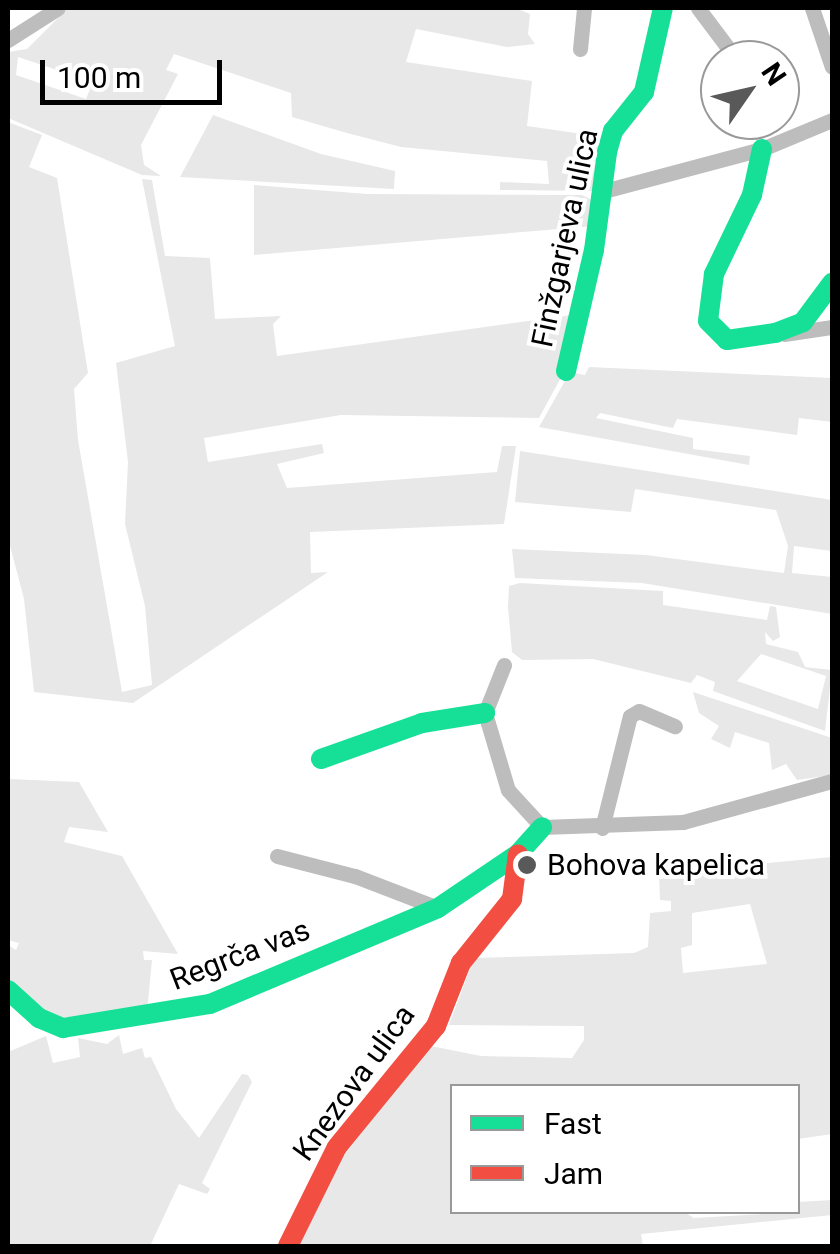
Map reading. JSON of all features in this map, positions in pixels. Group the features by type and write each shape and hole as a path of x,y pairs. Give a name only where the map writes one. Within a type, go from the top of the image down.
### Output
{"street":[{"path":"8,40 58,8"},
{"path":"580,49 584,8"},
{"name":"Finžgarjeva ulica","path":"566,371 594,250 600,192 614,132 644,92 663,8"},
{"path":"698,8 723,40"},
{"path":"812,8 832,67"},
{"path":"800,131 832,120"},
{"path":"600,192 762,149 777,140"},
{"path":"762,149 752,195 714,274 705,310 727,340 832,327"},
{"path":"775,333 804,322 832,283"},
{"path":"504,665 485,713 508,790 542,827 602,828 683,822 832,781"},
{"path":"602,828 630,716 638,711 675,726"},
{"path":"321,759 422,723 485,713"},
{"name":"Regrča vas","path":"8,990 39,1018 63,1028 174,1014 438,908 518,854 542,827"},
{"name":"Knezova ulica","path":"286,1246 337,1147 436,1026 461,964 512,899 518,854"},
{"path":"277,856 355,876 438,908"}],"shaded area":[{"path":"68,8 515,8 530,14 528,34 535,44 507,47 416,29 406,62 532,81 527,126 610,138 593,191 500,190 500,182 549,184 547,161 401,147 347,133 292,117 291,93 174,54 166,70 178,74 141,145 144,165 161,176 142,175 8,118 8,52 27,49","holes":["18,57 93,82 86,99 16,75"]},
{"path":"213,115 321,154 395,171 394,189 180,177"},
{"path":"8,122 42,135 29,167 57,178 88,373 74,389 78,440 122,692 152,685 145,606 125,524 128,462 116,363 175,346 142,179 152,180 165,256 210,258 215,319 281,316 273,324 277,356 579,314 565,370 539,418 341,415 204,438 208,462 322,444 324,453 277,464 287,488 497,472 502,446 516,446 504,524 310,532 311,573 328,572 133,703 34,692 24,599 8,538"},
{"path":"254,185 367,194 582,195 592,200 594,226 254,255"},
{"path":"589,367 832,378 832,422 799,418 797,435 677,419 673,428 600,413 596,418 693,438 693,449 750,456 749,465 539,427 570,372 585,375"},
{"path":"520,451 832,500 832,551 794,546 792,573 832,577 832,614 642,583 515,578 512,549 646,555 784,573 788,546 776,510 635,489 631,512 515,502"},
{"path":"520,583 663,591 663,605 767,620 770,606 776,607 780,637 773,641 765,632 766,644 798,652 805,667 832,670 825,731 713,691 715,682 697,675 691,683 593,659 522,660 512,652 509,586","holes":["761,654 826,676 818,709 737,681"]},
{"path":"693,692 832,738 832,775 797,780 786,764 772,770 769,743 735,732 730,748 711,739 719,726 699,713"},
{"path":"8,779 79,782 108,832 69,827 64,842 122,856 178,954 143,951 144,960 152,960 147,1012 53,1019 8,986 8,945 16,950 19,943 8,940"},
{"path":"832,857 832,1134 800,1139 800,1084 450,1084 450,1214 687,1214 694,1218 800,1214 800,1202 832,1200 832,1215 641,1234 643,1246 295,1246 338,1155 431,1046 481,1056 572,1058 584,1040 584,1026 449,1025 474,958 634,953 648,947 650,913 671,911 671,901 660,900 659,873","holes":["750,904 767,964 683,973 681,948 692,945 692,913"]},
{"path":"119,1035 123,1054 142,1048 145,1058 151,1057 176,1109 199,1138 242,1074 248,1075 252,1082 202,1183 210,1189 207,1194 179,1184 150,1246 8,1246 8,1052 46,1036 53,1063 80,1057 78,1038 107,1044"}],"traffic: fast":[{"path":"566,371 594,250 607,152 613,131 644,92 663,8"},
{"path":"762,149 752,195 714,274 708,321 727,340 775,333 803,322 832,283"},
{"path":"321,759 422,723 485,713"},
{"path":"8,990 39,1018 63,1028 210,1004 438,908 518,854 542,827"}],"traffic: jam":[{"path":"288,1246 337,1147 436,1026 461,963 512,899 518,854"}],"place":[{"name":"Bohova kapelica","path":"527,865"}]}
